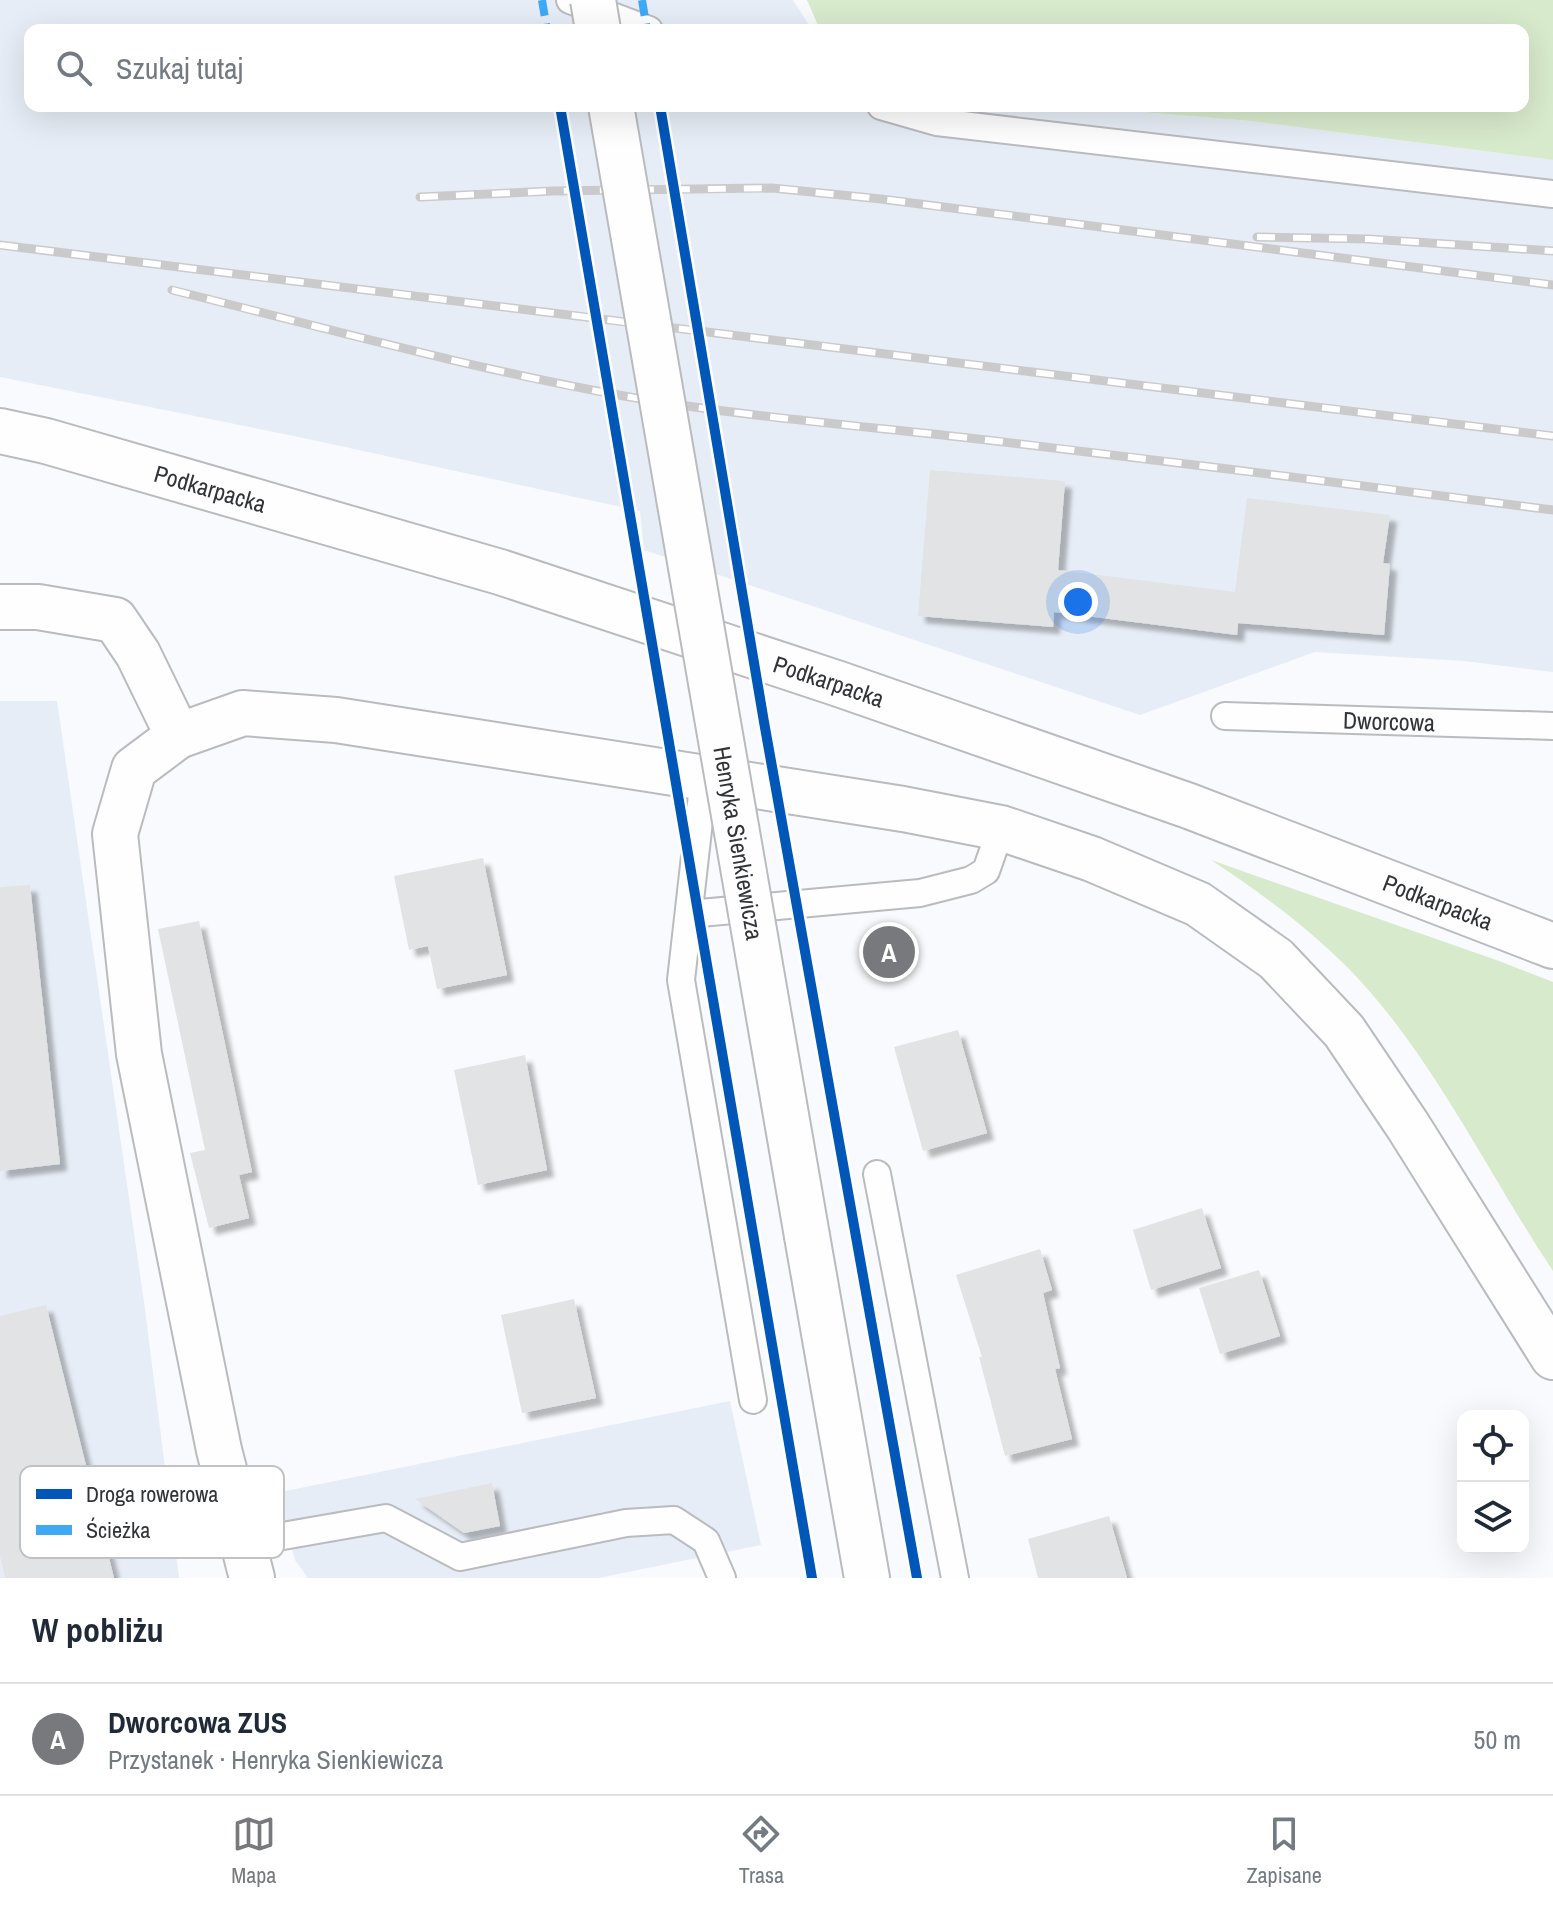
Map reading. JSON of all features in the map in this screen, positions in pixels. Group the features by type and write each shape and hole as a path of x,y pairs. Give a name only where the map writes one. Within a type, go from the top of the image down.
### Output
{"main road":[{"path":"593,0 597,24"},
{"name":"Henryka Sienkiewicza","path":"612,112 867,1578"},
{"name":"Podkarpacka","path":"0,431 46,441 500,572 839,684 1175,801 1553,946"},
{"path":"0,607 38,607 115,620 138,654 178,736"},
{"path":"223,1466 139,1054 115,834 134,769 178,736 243,713 336,720 903,809 1001,828 1092,859 1198,904 1276,959 1344,1031 1553,1357"}],"lane":[{"path":"570,0 633,24"},
{"path":"902,112 937,122 1553,194"},
{"name":"Dworcowa","path":"1225,716 1553,726"},
{"path":"704,777 681,980 753,1400"},
{"path":"689,914 920,893 971,880 986,871 1001,828"},
{"path":"877,1174 955,1578"},
{"path":"284,1549 386,1518 462,1567 626,1523 674,1520 706,1541 722,1578"}],"shaded area":[{"path":"0,0 793,0 808,24 24,24 24,112 1141,112 1251,121 1553,160 1553,672 1464,661 1315,652 1140,715 644,550 640,511 294,436 0,377"},
{"path":"0,701 57,701 165,1466 20,1466 20,1558 176,1558 179,1578 0,1578"},
{"path":"730,1401 761,1545 598,1578 308,1578 295,1560 284,1521 284,1491"}],"green space":[{"path":"807,0 1553,0 1553,160 1251,121 1141,112 1529,112 1529,24 817,24"},
{"path":"1211,860 1553,982 1553,1271 1433,1076 1379,1002 1349,969 1300,924"}],"building":[{"path":"930,470 1065,481 1058,570 1235,592 1247,498 1390,515 1383,563 1390,564 1384,635 1238,623 1237,635 1054,612 1053,627 918,616"},
{"path":"483,858 507,975 437,989 428,946 409,950 394,876"},
{"path":"30,885 60,1164 0,1171 0,887"},
{"path":"199,921 252,1172 239,1175 249,1218 209,1228 190,1153 205,1150 158,929"},
{"path":"958,1030 987,1133 923,1151 894,1047"},
{"path":"525,1055 547,1170 478,1185 454,1070"},
{"path":"1202,1208 1221,1268 1151,1290 1133,1230"},
{"path":"1040,1249 1052,1290 1043,1293 1060,1368 1055,1369 1072,1439 1005,1456 979,1357 982,1357 956,1275"},
{"path":"1259,1270 1280,1336 1220,1354 1199,1288"},
{"path":"574,1299 596,1398 522,1413 501,1315"},
{"path":"46,1305 86,1466 20,1466 20,1558 109,1558 114,1578 5,1578 0,1556 0,1316"},
{"path":"492,1483 500,1526 464,1533 415,1499"},
{"path":"1109,1516 1127,1578 1038,1578 1028,1539"}],"railway":[{"path":"420,197 553,191 772,188 881,199 1553,285"},
{"path":"1257,237 1369,239 1553,251"},
{"path":"0,245 1553,436"},
{"path":"172,290 454,360 624,396 1553,510"}],"marked path":[{"path":"542,0 546,24"},
{"path":"642,0 646,24"}],"cycle path":[{"path":"561,112 812,1578"},
{"path":"661,112 764,722 917,1578"}],"place":[{"name":"Dworcowa ZUS","path":"889,952"}]}
